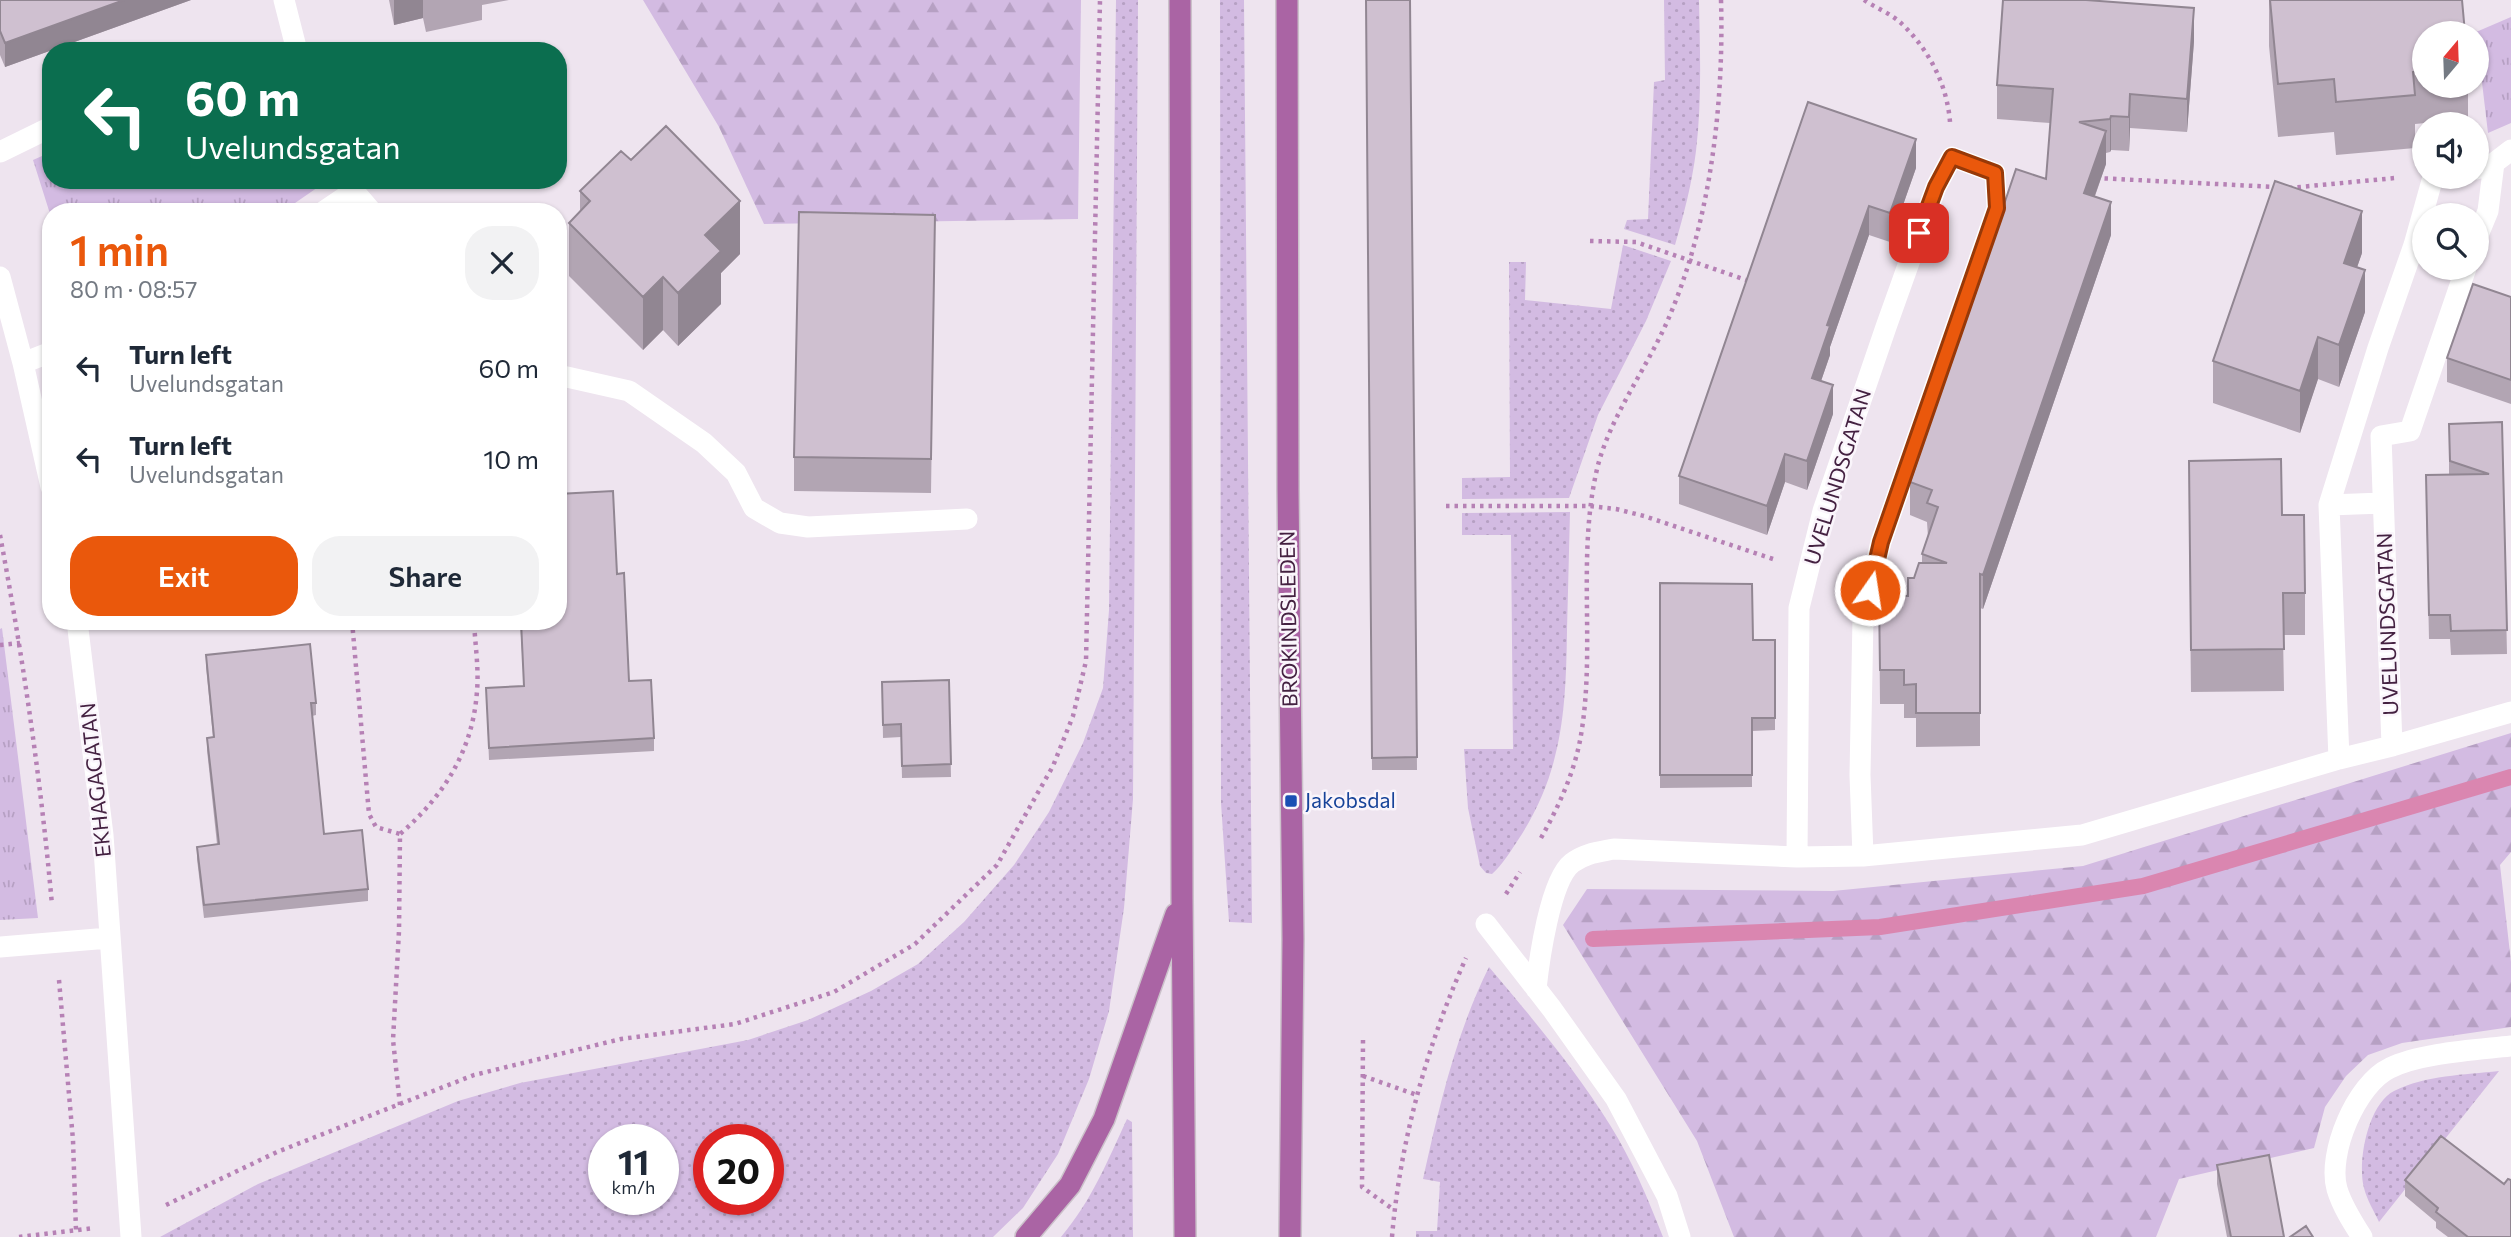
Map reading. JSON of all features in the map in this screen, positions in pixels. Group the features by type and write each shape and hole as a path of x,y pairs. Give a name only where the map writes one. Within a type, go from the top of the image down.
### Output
{"main road":[{"path":"1180,0 1185,1237"},
{"name":"BROKINDSLEDEN","path":"1287,0 1288,490 1293,939 1290,1237"},
{"path":"1026,1237 1070,1185 1104,1118 1182,899"}],"street":[{"path":"284,0 294,42"},
{"path":"0,152 42,131"},
{"path":"2489,164 2511,150"},
{"path":"1863,856 1860,775 1863,618 1881,542 1997,208 1995,173 1952,157"},
{"name":"UVELUNDSGATAN","path":"1797,857 1799,608 1823,511 1936,187 1952,157"},
{"path":"333,203 348,189"},
{"path":"353,189 365,203"},
{"path":"2339,759 2329,505 2414,245 2429,189"},
{"path":"0,278 42,447"},
{"path":"2353,427 2381,436 2410,431 2462,280"},
{"path":"23,363 42,356"},
{"path":"567,377 629,391 704,443 736,473 754,508 780,523 808,527 967,519"},
{"name":"UVELUNDSGATAN","path":"2381,436 2392,746"},
{"name":"UVELUNDSGATAN","path":"2329,505 2384,503"},
{"name":"EKHAGAGATAN","path":"79,630 103,835 131,1229"},
{"name":"UVELUNDSGATAN","path":"1536,989 1541,946 1552,904 1570,865 1585,855 1614,849 1797,857 1863,856 2082,835 2339,759 2511,712"},
{"path":"1486,924 1616,1099 1667,1196 1680,1237"},
{"path":"0,947 109,938"},
{"path":"2362,1237 2336,1188 2340,1143 2347,1119 2360,1094 2373,1078 2390,1067 2411,1061 2511,1045"}],"path":[{"path":"19,1237 131,1229 276,1152 474,1075 621,1039 735,1024 834,992 915,944 997,865 1053,766 1073,716 1086,661 1100,0"},
{"path":"1536,845 1553,816 1571,774 1581,737 1586,698 1587,551 1590,506 1599,463 1667,322 1698,236 1712,152 1720,72 1721,0"},
{"path":"1864,0 1901,23 1934,61 1949,111 1952,157"},
{"path":"2090,177 2288,188 2404,178"},
{"path":"1590,241 1636,242 1756,283"},
{"path":"1446,506 1590,506 1616,509 1808,571"},
{"path":"0,535 20,643 46,830 73,1140 76,1231"},
{"path":"353,630 369,814 376,827 400,834"},
{"path":"400,834 421,817 443,790 464,753 477,691 474,630"},
{"path":"0,645 20,643"},
{"path":"400,834 399,930 393,1040 400,1105"},
{"path":"1392,1237 1394,1210 1417,1095 1435,1036 1470,951 1524,866"},
{"path":"1363,1040 1363,1187 1394,1210"},
{"path":"1363,1076 1417,1095"}],"green space":[{"path":"643,0 1081,0 1078,219 764,224 719,127"},
{"path":"1116,0 1138,0 1133,799 1124,908 1109,1011 1089,1079 1058,1154 1023,1208 993,1237 160,1237 258,1184 458,1101 520,1083 748,1040 808,1020 871,991 918,964 964,922 1014,865 1049,812 1083,743 1103,688 1109,610"},
{"path":"1220,0 1244,0 1252,923 1229,922 1221,803"},
{"path":"1664,0 1699,0 1698,132 1690,187 1675,245 1624,229 1627,220 1648,219 1654,82 1665,80"},
{"path":"2511,17 2511,123 2489,133 2489,112 2486,112 2484,98 2489,98 2489,26"},
{"path":"42,156 42,188 33,160"},
{"path":"42,189 315,189 295,203 47,203"},
{"path":"1623,245 1671,261 1646,321 1598,415 1569,498 1462,499 1462,478 1510,477 1509,262 1526,262 1525,300 1611,309"},
{"path":"1570,512 1565,686 1559,739 1553,764 1533,815 1503,862 1492,874 1486,873 1480,866 1468,808 1464,749 1513,749 1511,535 1462,535 1462,513"},
{"path":"2,628 38,918 0,920"},
{"path":"2511,733 2511,852 2500,865 2511,962 2511,1027 2402,1043 2368,1055 2346,1076 2325,1107 2314,1148 2179,1179 2156,1237 1734,1237 1697,1141 1563,925 1587,889 1833,891 2083,866"},
{"path":"1489,967 1597,1104 1632,1166 1663,1237 1416,1237 1416,1231 1437,1231 1440,1182 1423,1179 1458,1044"},
{"path":"2499,1071 2379,1222 2362,1177 2367,1135 2377,1108 2394,1091 2419,1082"},
{"path":"1127,1119 1132,1122 1133,1237 1061,1237 1090,1195"}],"building":[{"path":"0,0 124,0 5,43 0,31"},
{"path":"1366,0 1410,0 1417,757 1372,758"},
{"path":"2003,0 2086,0 2194,8 2187,99 2130,94 2129,117 2111,116 2110,119 2079,122 2106,131 2084,193 2111,202 1983,575 1980,574 1980,713 1916,713 1916,684 1904,685 1904,670 1880,670 1879,595 1908,596 1908,578 1914,578 1919,563 1947,563 1922,554 1938,507 1927,503 1932,490 1910,482 2016,169 2046,179 2053,89 1997,85"},
{"path":"2270,0 2462,0 2464,21 2412,21 2412,95 2336,102 2334,79 2278,84"},
{"path":"1808,102 1916,139 1890,213 1869,206 1827,325 1830,326 1812,378 1833,385 1807,461 1785,454 1767,506 1679,476"},
{"path":"666,126 740,201 705,235 721,251 678,293 663,277 643,297 569,223 590,201 580,191 621,151 631,160"},
{"path":"2275,181 2362,211 2344,263 2365,270 2339,345 2318,337 2300,391 2213,361"},
{"path":"799,212 935,215 931,459 794,457"},
{"path":"2473,284 2511,297 2511,380 2447,358"},
{"path":"2502,422 2507,630 2451,631 2450,615 2429,615 2426,475 2489,474 2450,461 2449,424"},
{"path":"2281,459 2282,515 2304,515 2305,593 2283,593 2284,649 2191,650 2189,461"},
{"path":"613,491 617,574 624,573 629,681 651,680 654,738 489,748 486,688 524,686 521,630 567,630 567,494"},
{"path":"1660,583 1752,584 1753,640 1775,640 1775,718 1752,718 1752,775 1660,775"},
{"path":"310,644 316,703 311,703 324,834 362,830 368,889 204,905 197,847 219,844 207,738 214,737 206,655"},
{"path":"949,680 951,764 902,766 901,724 883,725 882,682"},
{"path":"2441,1136 2504,1184 2508,1179 2511,1180 2511,1237 2468,1237 2436,1212 2438,1208 2405,1180"},
{"path":"2269,1155 2284,1237 2231,1237 2217,1165"},
{"path":"2306,1226 2313,1237 2290,1237"}],"waterway":[{"path":"1593,939 1880,927 2143,886 2511,777"}],"place":[{"name":"Jakobsdal","path":"1291,801"}],"route":[{"path":"1870,590 1881,542 1997,208 1995,173 1952,157 1936,187 1919,233"}]}
